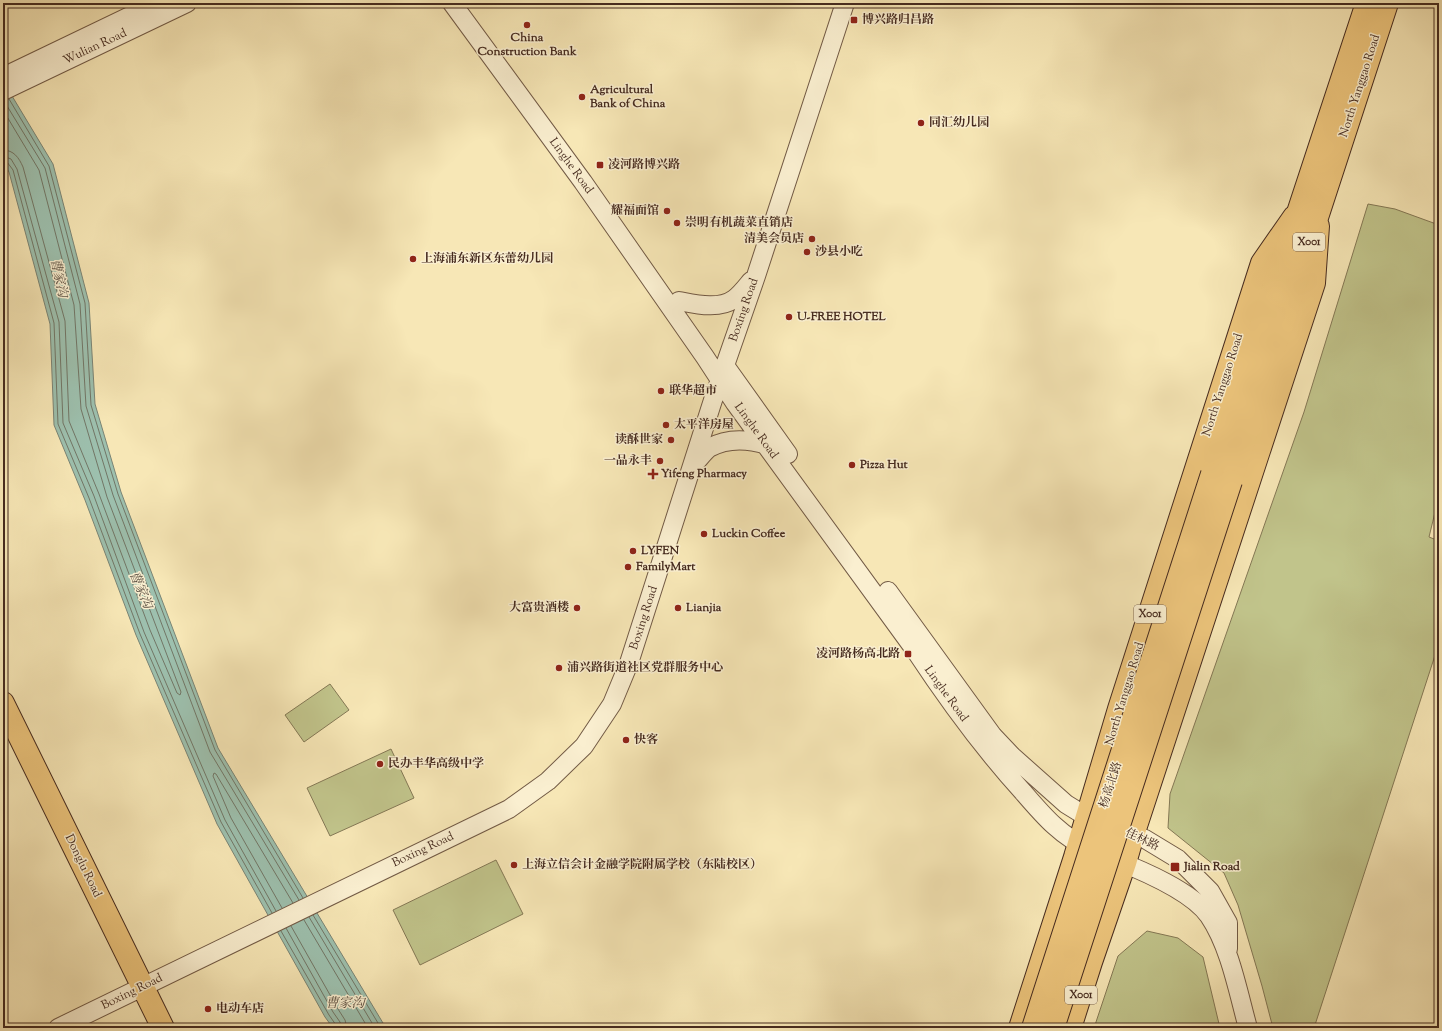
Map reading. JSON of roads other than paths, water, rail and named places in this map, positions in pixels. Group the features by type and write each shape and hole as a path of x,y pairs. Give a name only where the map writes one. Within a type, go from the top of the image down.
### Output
{"main road":[{"name":"North Yanggao Road","path":"1070,1028 1314,283 1309,212 1366,3"},
{"name":"North Yanggao Road","path":"1221,478 1309,212 1387,3"},
{"name":"North Yanggao Road","path":"1020,1028 1262,263 1309,212"},
{"name":"杨高北路","path":"1033,1028 1221,478"},
{"name":"杨高北路","path":"1053,1028 1221,478"},
{"name":"Donglu Road","path":"3,703 136,990 146,1028"},
{"name":"Donglu Road","path":"3,736 136,990 163,1028"}],"street":[{"name":"Wulian Road","path":"3,91 25,73 157,3"},
{"name":"Wulian Road","path":"3,76 25,73 187,3"},
{"name":"Linghe Road","path":"452,3 722,372 993,736 1012,756 1066,804 1087,817"},
{"name":"Linghe Road","path":"465,3 679,301 722,372 735,403 916,650 943,692 983,745 1039,811 1059,830 1079,845"},
{"name":"Boxing Road","path":"58,1028 330,894 509,809 548,781 584,746 612,704 624,676 722,372 756,276 845,3"},
{"path":"679,301 698,305 720,304 734,299 756,276"},
{"path":"692,466 708,449 727,441 753,440 766,445"},
{"name":"佳林路","path":"1087,817 1145,839 1178,859 1210,891 1228,922 1228,956"},
{"path":"1079,845 1135,867 1193,900 1209,915 1228,956 1248,1028"}],"water":[{"name":"曹家沟","path":"3,81 53,164 89,303 95,404 121,492 218,748 386,1028 333,1028 325,1017 217,824 136,635 85,500 54,425 50,324 9,172 3,162"}],"place":[{"name":"博兴路归昌路","path":"854,20"},
{"name":"China Construction Bank","path":"527,25"},
{"name":"Agricultural Bank of China","path":"582,97"},
{"name":"同汇幼儿园","path":"921,123"},
{"name":"凌河路博兴路","path":"600,165"},
{"name":"耀福面馆","path":"667,211"},
{"name":"崇明有机蔬菜直销店","path":"677,223"},
{"name":"清美会员店","path":"812,239"},
{"name":"沙县小吃","path":"807,252"},
{"name":"上海浦东新区东蕾幼儿园","path":"413,259"},
{"name":"U-FREE HOTEL","path":"789,317"},
{"name":"联华超市","path":"661,391"},
{"name":"太平洋房屋","path":"666,425"},
{"name":"读酥世家","path":"671,440"},
{"name":"一品永丰","path":"660,461"},
{"name":"Pizza Hut","path":"852,465"},
{"name":"Yifeng Pharmacy","path":"653,474"},
{"name":"Luckin Coffee","path":"704,534"},
{"name":"LYFEN","path":"633,551"},
{"name":"FamilyMart","path":"628,567"},
{"name":"大富贵酒楼","path":"577,608"},
{"name":"Lianjia","path":"678,608"},
{"name":"凌河路杨高北路","path":"908,654"},
{"name":"浦兴路街道社区党群服务中心","path":"559,668"},
{"name":"快客","path":"626,740"},
{"name":"民办丰华高级中学","path":"380,764"},
{"name":"上海立信会计金融学院附属学校（东陆校区）","path":"514,865"},
{"name":"Jialin Road","path":"1175,867"},
{"name":"电动车店","path":"208,1009"}]}
